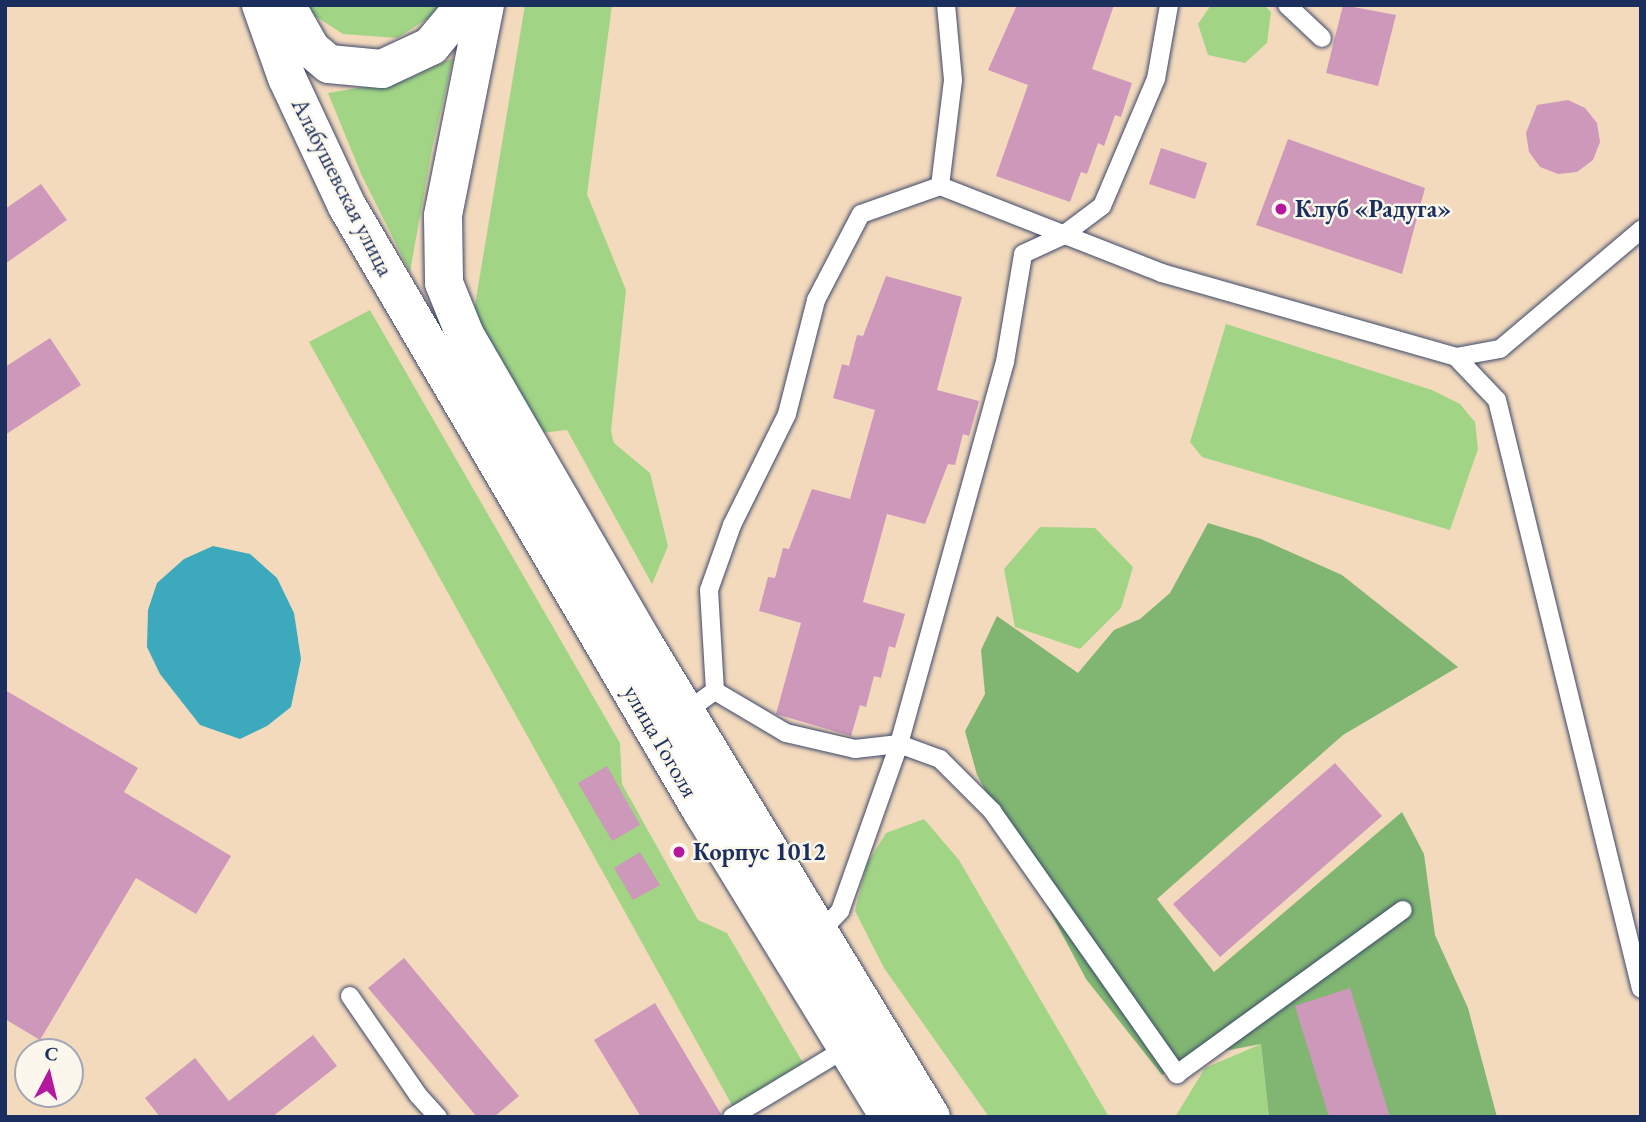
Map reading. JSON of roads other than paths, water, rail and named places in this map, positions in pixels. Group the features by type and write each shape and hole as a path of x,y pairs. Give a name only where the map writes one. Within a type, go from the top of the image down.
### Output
{"street":[{"name":"Алабушевская улица","path":"261,5 287,78 347,206 438,362"},
{"name":"Алабушевская улица","path":"286,5 311,49 329,64 373,69 402,62 431,46 465,5"},
{"path":"485,5 443,216 444,283 466,335 685,711 931,1117"},
{"name":"улица Гоголя","path":"438,362 685,711 791,960 848,1047 889,1117"}],"lane":[{"path":"940,186 953,80 946,5"},
{"path":"791,960 840,911 899,744 1005,362 1023,254 1062,236 1102,206 1156,79 1169,5"},
{"path":"1287,5 1322,38"},
{"path":"1403,910 1177,1074 992,811 940,759 899,744 855,749 685,711 709,590 732,525 787,414 816,300 860,214 940,186 1062,236 1163,273 1457,357 1500,349 1641,230"},
{"path":"1457,357 1497,400 1589,792 1641,989"},
{"path":"350,996 418,1095 438,1117"},
{"path":"732,1117 848,1047"}],"water":[{"path":"213,546 250,554 277,578 294,613 301,659 291,707 267,726 240,739 200,725 160,674 147,647 148,610 157,583 184,559"}],"place":[{"name":"Клуб «Радуга»","path":"1281,209"},
{"name":"Корпус 1012","path":"679,852"}]}
